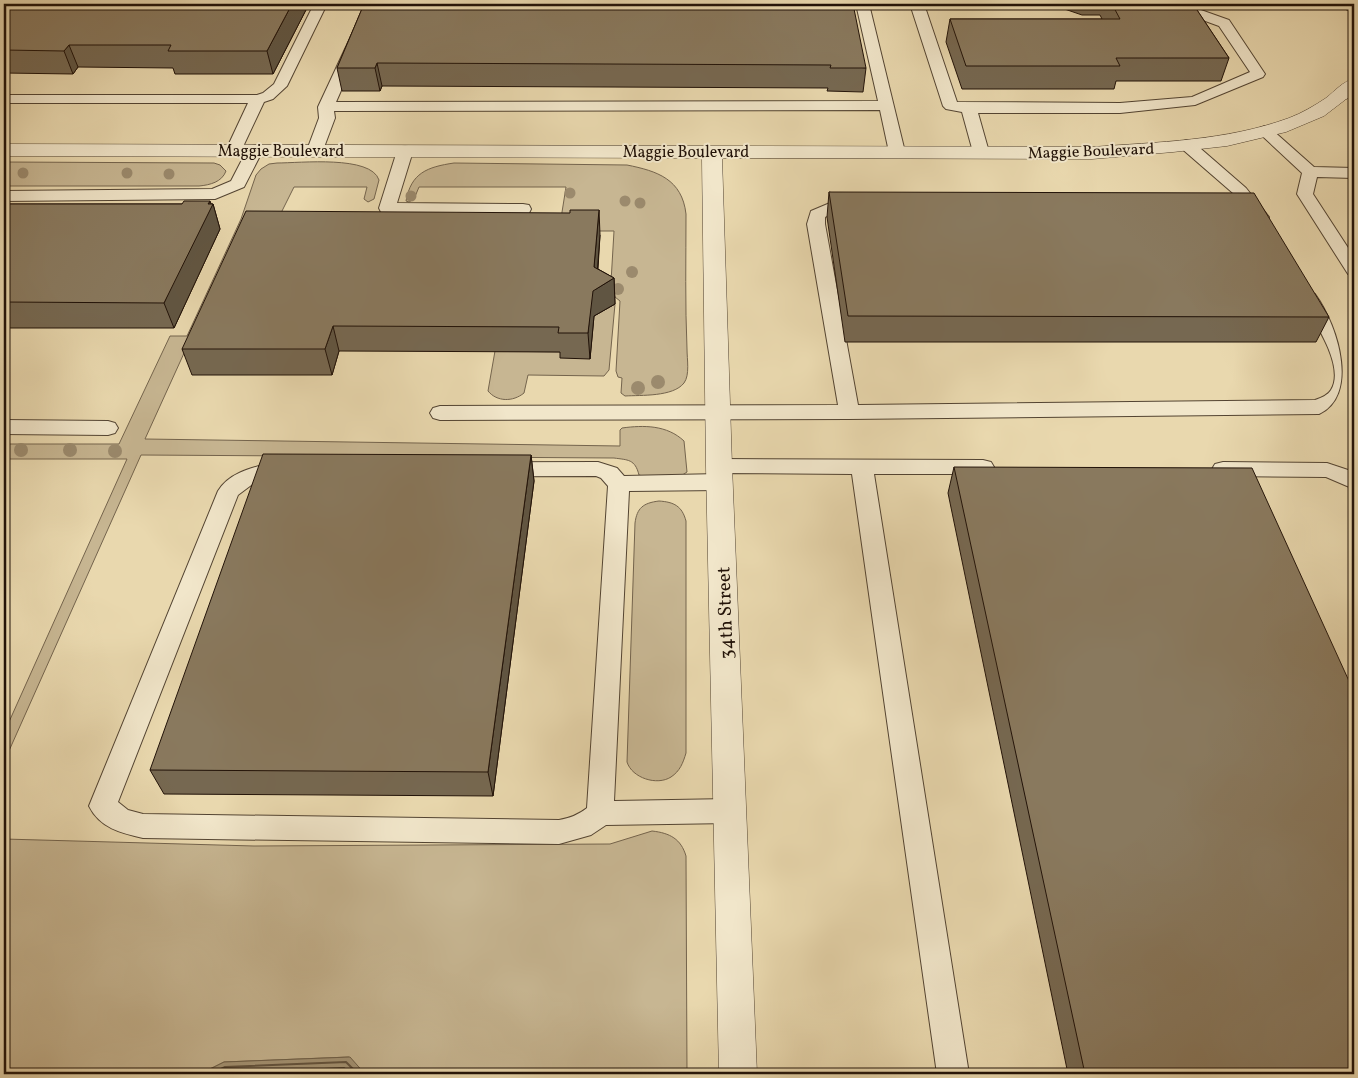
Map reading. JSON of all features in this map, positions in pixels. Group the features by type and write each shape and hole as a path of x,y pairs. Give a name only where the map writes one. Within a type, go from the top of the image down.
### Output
{"street":[{"path":"1343,4 1354,7"},
{"name":"Maggie Boulevard","path":"4,150 1092,153 1187,145 1249,136 1305,119 1350,90"},
{"name":"34th Street","path":"712,151 719,474 738,1074"}],"lane":[{"path":"4,99 258,99 268,96 280,86 320,4"},
{"path":"315,150 327,118 326,107 372,4"},
{"path":"863,4 897,152"},
{"path":"917,4 951,106 969,108 1120,108 1195,101 1258,74 1224,23 1172,4"},
{"path":"234,150 258,99"},
{"path":"326,107 885,105"},
{"path":"969,108 981,152"},
{"path":"1265,131 1310,172 1354,173"},
{"path":"1187,145 1234,185 1254,207 1269,232"},
{"path":"4,196 215,194 238,184 255,150"},
{"path":"405,151 387,208 523,209"},
{"path":"1310,172 1305,194 1354,270"},
{"path":"849,412 816,224 817,215 824,210 839,207 877,206"},
{"path":"1234,207 1254,207"},
{"path":"440,413 849,412 1319,407 1339,396 1346,383 1347,367 1340,348 1299,282"},
{"path":"4,427 108,428"},
{"path":"862,466 953,1074"},
{"path":"619,484 719,474 862,466 1000,468"},
{"path":"598,468 609,473 619,484 600,812 592,821 579,828 559,832 142,826 121,821 103,806 230,491 246,478 270,470 598,468"},
{"path":"1208,469 1327,470 1346,476 1354,482"},
{"path":"600,812 730,811"}],"shaded area":[{"path":"4,162 214,163 220,165 226,171 222,178 215,182 199,186 4,186"},
{"path":"334,162 363,167 373,172 379,180 374,199 368,202 364,199 367,187 294,187 272,231 185,351 145,439 620,446 620,430 622,428 655,427 670,432 684,441 687,472 671,478 644,476 639,475 635,466 630,461 614,458 141,455 4,762 4,733 127,459 4,459 4,444 119,444 170,336 187,336 241,219 256,175 269,164"},
{"path":"454,163 627,165 658,174 673,185 684,202 686,214 686,332 688,367 684,383 679,388 665,393 625,396 621,393 622,378 618,377 616,371 620,301 615,297 611,282 614,231 559,231 566,187 419,187 414,199 409,202 406,201 412,184 422,173 428,169"},
{"path":"615,304 609,370 604,376 528,375 524,393 515,398 505,400 492,395 488,391 495,351 561,352 594,316"},
{"path":"659,501 669,502 680,508 686,521 686,753 677,772 665,780 659,781 639,776 630,768 627,762 635,523 637,514 642,507"},
{"path":"652,831 664,833 674,838 681,845 686,856 687,1074 365,1074 349,1057 224,1062 200,1074 4,1074 4,839 254,846 610,844"}],"water":[{"path":"350,1057 365,1074 200,1074 224,1062"}],"building":[{"path":"4,4 292,4 267,51 168,51 171,45 69,45 64,51 4,50"},
{"path":"364,4 853,4 866,68 830,68 831,65 377,63 375,68 337,68"},
{"path":"1112,4 1193,4 1229,58 1116,58 1120,66 966,66 950,19 1120,19"},
{"path":"829,192 1254,193 1329,317 848,316"},
{"path":"184,201 210,201 208,204 213,204 164,303 4,302 4,204 182,204"},
{"path":"570,210 599,210 594,267 614,278 593,291 588,333 558,333 559,327 333,326 325,349 182,349 246,211 570,213"},
{"path":"263,454 531,455 488,772 150,770"},
{"path":"954,467 1252,468 1354,692 1354,1074 1085,1074"}]}
